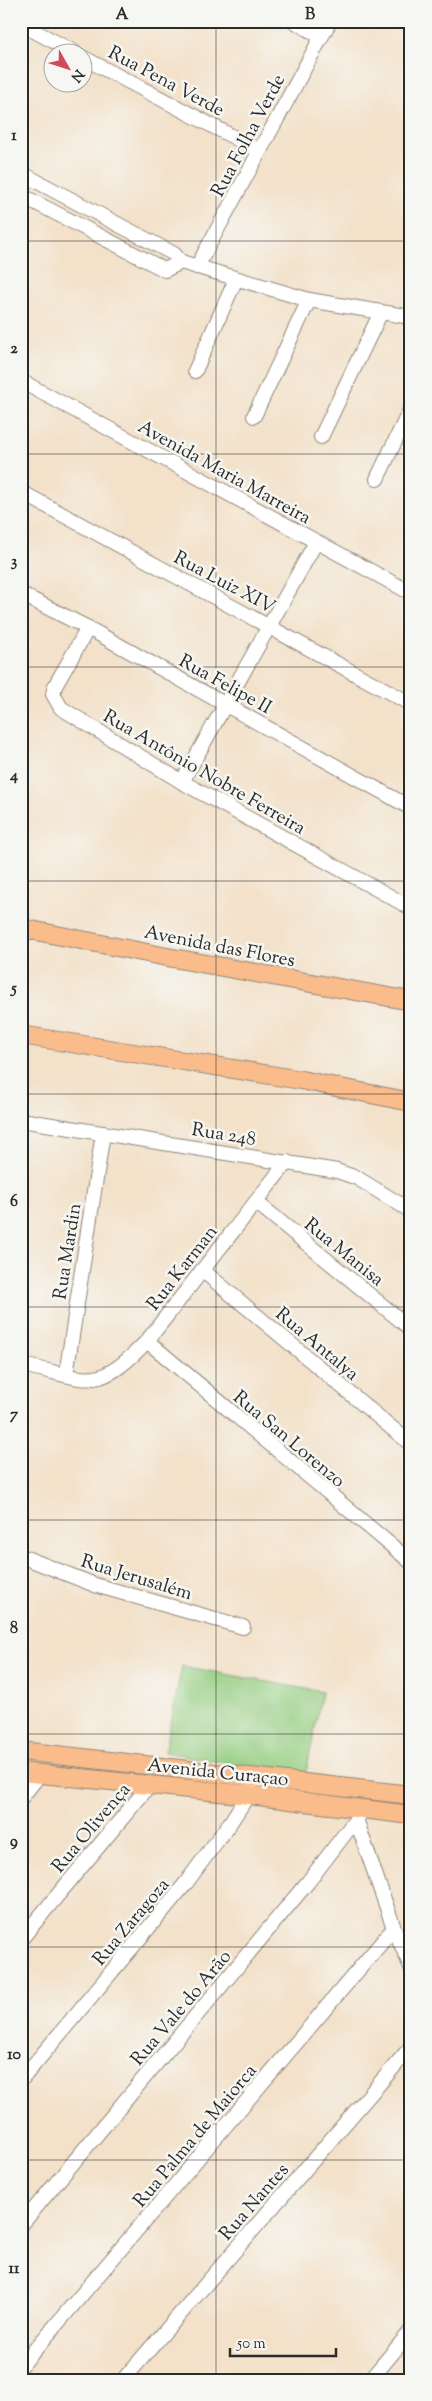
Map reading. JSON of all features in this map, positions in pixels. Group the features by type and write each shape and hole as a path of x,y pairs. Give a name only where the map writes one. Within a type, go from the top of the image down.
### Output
{"main road":[{"name":"Avenida das Flores","path":"21,928 162,956 411,1001"},
{"path":"21,1035 301,1080 411,1102"},
{"name":"Avenida Curaçao","path":"21,1751 411,1795"},
{"name":"Avenida Curaçao","path":"21,1772 249,1795 360,1814 411,1816"}],"street":[{"path":"294,21 321,36"},
{"name":"Rua Folha Verde","path":"197,267 330,21"},
{"path":"21,24 55,42"},
{"name":"Rua Pena Verde","path":"92,62 260,151"},
{"path":"21,173 174,254 182,262 309,300 411,317"},
{"path":"21,195 165,270 182,262"},
{"path":"195,371 236,279"},
{"path":"254,416 309,300"},
{"path":"321,437 382,312"},
{"name":"Avenida Maria Marreira","path":"21,381 411,593"},
{"path":"377,478 411,408"},
{"name":"Rua Luiz XIV","path":"21,492 411,704"},
{"path":"182,782 316,542"},
{"name":"Rua Felipe II","path":"21,594 88,628 411,808"},
{"name":"Rua Antônio Nobre Ferreira","path":"88,628 55,686 56,702 61,708 182,782 411,908"},
{"name":"Rua 248","path":"21,1120 323,1168 358,1178 411,1211"},
{"name":"Rua Mardin","path":"66,1376 104,1133"},
{"name":"Rua Karman","path":"66,1376 92,1379 112,1372 147,1341 287,1162"},
{"name":"Rua Manisa","path":"256,1202 411,1329"},
{"name":"Rua Antalya","path":"202,1270 411,1444"},
{"name":"Rua San Lorenzo","path":"147,1341 411,1562"},
{"path":"21,1365 66,1376"},
{"name":"Rua Jerusalém","path":"21,1556 95,1585 243,1627"},
{"path":"21,1798 40,1774"},
{"name":"Rua Zaragoza","path":"21,2080 186,1883 249,1795 256,1777"},
{"name":"Rua Olivença","path":"21,1939 149,1786"},
{"path":"360,1814 394,1928 411,1967"},
{"name":"Rua Vale do Arão","path":"21,2225 308,1882 360,1814"},
{"name":"Rua Palma de Maiorca","path":"21,2366 394,1928"},
{"name":"Rua Nantes","path":"123,2380 411,2047"},
{"path":"370,2380 411,2331"}],"green space":[{"path":"182,1666 322,1692 305,1778 165,1752"}],"waterway":[{"path":"411,1869 411,1877"},
{"path":"399,2380 411,2364"}]}
